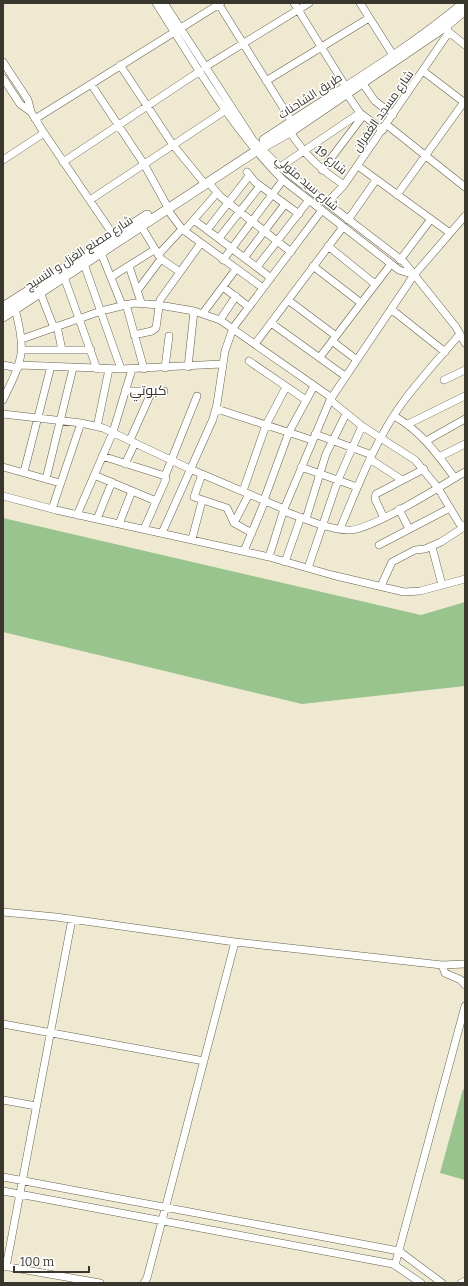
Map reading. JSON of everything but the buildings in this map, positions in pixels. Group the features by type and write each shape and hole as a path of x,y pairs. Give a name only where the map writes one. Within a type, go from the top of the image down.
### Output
{"main road":[{"name":"طريق الشاحنات","path":"257,148 290,132 393,55 441,22 464,3"},
{"name":"طريق الشاحنات","path":"167,206 257,148 292,122 346,91 363,84 447,29 465,10"},
{"name":"شارع مصنع الغزل و النسيج","path":"3,317 141,226 167,206"},
{"name":"شارع مصنع الغزل و النسيج","path":"3,307 114,236 167,206"}],"street":[{"name":"شارع سيد متولي","path":"156,3 177,29"},
{"name":"شارع سيد متولي","path":"164,3 177,29 226,110 283,180 403,273 414,275"},
{"path":"35,119 219,3 292,122"},
{"path":"63,162 243,43 296,6 309,3"},
{"path":"360,3 393,55"},
{"path":"296,6 346,91 362,114 385,127 465,186"},
{"path":"266,81 369,18"},
{"path":"447,29 465,45"},
{"name":"شارع مسجد الغفران","path":"327,203 344,185 385,127 423,71 447,29"},
{"path":"3,62 28,100 31,112 35,119 114,236"},
{"path":"120,65 173,145 205,182 228,203 291,252"},
{"name":"شارع سيد متولي","path":"202,69 257,148 400,260 414,275 460,334 465,343"},
{"path":"397,195 464,102 423,71"},
{"path":"3,78 20,104 31,112"},
{"path":"91,84 144,164 167,206 183,230 263,288"},
{"path":"363,84 375,101 393,115"},
{"path":"90,200 226,110"},
{"path":"280,167 362,114"},
{"path":"322,170 362,114"},
{"name":"شارع 19","path":"290,132 304,152 322,170 344,185"},
{"path":"3,160 44,133"},
{"path":"358,166 450,233"},
{"path":"207,230 248,174 260,186 299,214"},
{"path":"224,260 283,180"},
{"path":"348,220 376,180"},
{"path":"219,238 260,186"},
{"path":"137,291 158,255 194,220 217,193"},
{"path":"257,268 309,200"},
{"path":"244,258 285,204"},
{"path":"162,533 214,419 217,409 222,364 233,328 322,210"},
{"path":"269,557 300,467 331,399 414,275 465,216"},
{"path":"400,260 431,219"},
{"path":"194,220 271,278"},
{"path":"141,226 158,255 180,272"},
{"path":"255,344 343,227"},
{"path":"134,335 152,331 156,328 159,304 162,297 201,243"},
{"path":"328,246 375,284"},
{"path":"101,253 124,305 144,369"},
{"path":"111,277 129,266 158,255"},
{"path":"84,264 121,369"},
{"path":"320,357 391,264"},
{"path":"129,266 141,302"},
{"path":"313,266 361,303"},
{"path":"203,313 236,269"},
{"path":"64,277 97,369"},
{"path":"223,287 249,307"},
{"path":"40,292 56,327 62,350"},
{"path":"220,320 236,296"},
{"path":"288,300 357,360"},
{"path":"22,339 101,311 141,302 203,313 220,320 233,328 314,386 362,426 409,455 424,469 450,508 463,524 432,547 415,550 392,562 381,586"},
{"path":"3,400 6,387 19,366 23,350 15,309"},
{"path":"391,309 445,352"},
{"path":"188,367 194,311"},
{"path":"271,323 345,376"},
{"path":"340,529 357,487 380,438 403,402 460,334"},
{"path":"165,368 169,336"},
{"path":"23,350 91,350"},
{"path":"249,361 286,388 306,400"},
{"path":"3,365 97,369 144,369 222,364"},
{"path":"24,472 39,419 51,366"},
{"path":"47,475 73,368"},
{"path":"97,427 109,369"},
{"path":"77,515 113,432 132,369"},
{"path":"444,380 465,370"},
{"path":"244,551 265,500 289,432 314,386"},
{"path":"234,523 246,493 266,425 286,388"},
{"path":"126,391 164,391"},
{"path":"125,464 132,441 152,391"},
{"path":"144,529 166,479 165,476 197,396"},
{"path":"408,424 465,396"},
{"path":"217,409 289,432 333,440 352,447 371,457 402,480"},
{"path":"3,414 81,423 113,432 172,459 190,469 265,500 284,510 340,529 357,530 384,518 465,472"},
{"path":"285,562 304,518 319,474 333,440 346,414"},
{"path":"394,416 408,424 426,441 455,478"},
{"path":"426,441 465,419"},
{"path":"52,509 81,423"},
{"path":"308,568 338,480 362,426"},
{"path":"439,457 465,444"},
{"path":"102,456 165,476"},
{"path":"3,467 60,483"},
{"path":"300,467 357,487"},
{"path":"384,518 375,495 424,469"},
{"path":"202,474 194,495 195,498 226,508 234,523 252,533"},
{"path":"94,475 156,501"},
{"path":"97,519 112,482"},
{"path":"119,524 132,491"},
{"path":"3,496 77,515 244,551 409,592 465,579"},
{"path":"192,539 202,501"},
{"path":"379,545 450,508"},
{"path":"399,509 409,529"},
{"path":"432,547 442,585"},
{"path":"3,912 72,919 235,942 442,964 465,964"},
{"path":"72,919 22,1181 4,1266 100,1283"},
{"path":"144,1283 235,942"},
{"path":"442,964 445,973 461,980 465,985"},
{"path":"395,1265 465,1006"},
{"path":"3,1024 204,1061"},
{"path":"3,1100 36,1106"},
{"path":"3,1177 399,1251 442,1283"},
{"path":"3,1191 395,1265 421,1283"},
{"path":"461,1283 465,1281"}],"shaded area":[{"path":"3,518 421,615 465,602 465,686 302,704 3,632"},
{"path":"463,1089 465,1090 465,1180 440,1173"}],"district":[{"name":"كبوتي","path":"148,390"}]}
